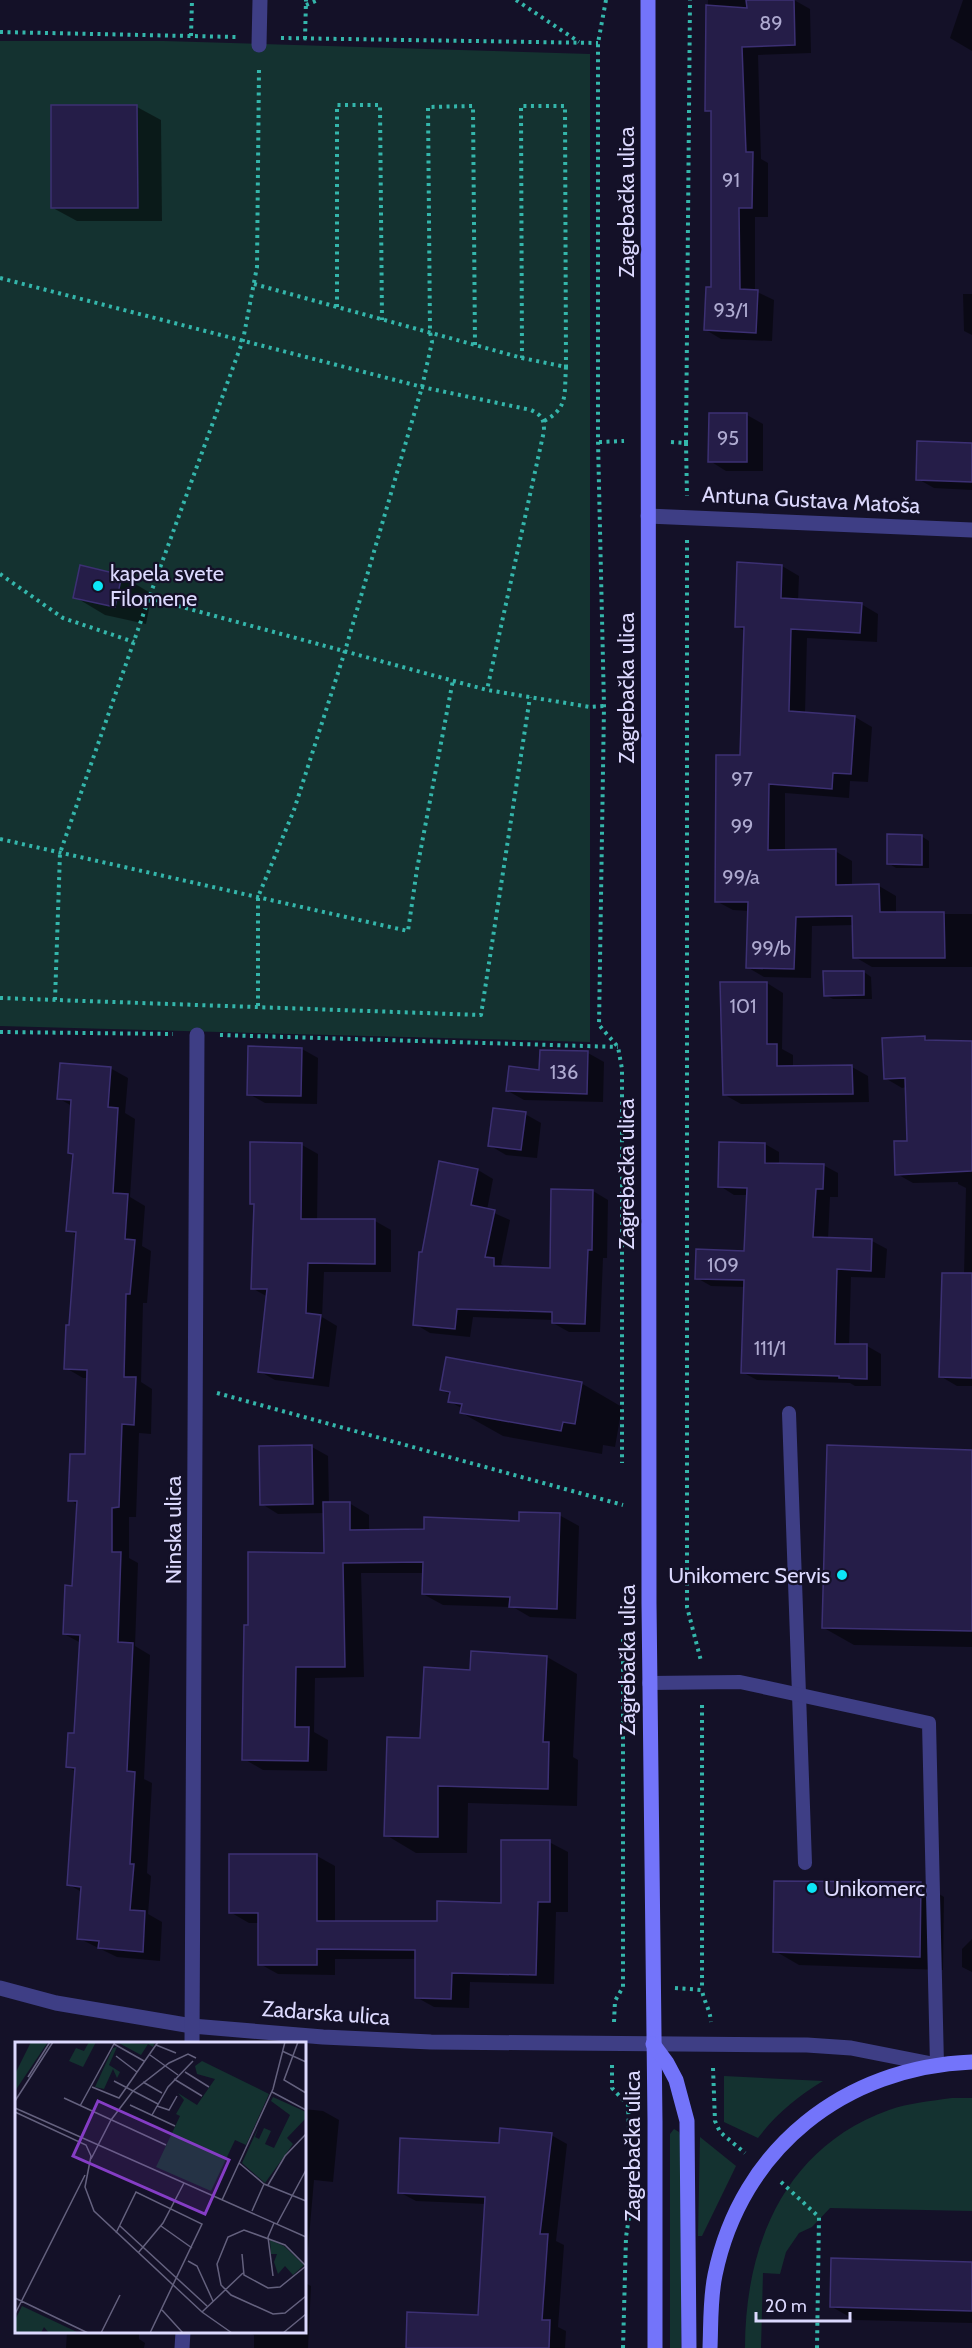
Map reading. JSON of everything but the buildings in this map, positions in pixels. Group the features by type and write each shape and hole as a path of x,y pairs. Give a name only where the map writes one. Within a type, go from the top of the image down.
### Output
{"main road":[{"name":"Zagrebačka ulica","path":"648,0 649,1683 655,2348"},
{"path":"653,2044 667,2062 676,2080 687,2121 689,2348"},
{"path":"710,2348 715,2276 732,2222 763,2167 780,2147 832,2103 863,2086 893,2075 937,2065 972,2062"}],"street":[{"path":"259,41 260,0"},
{"name":"Antuna Gustava Matoša","path":"648,516 972,530"},
{"name":"Ninska ulica","path":"192,2042 197,1035"},
{"name":"Zadarska ulica","path":"0,1988 57,2002 192,2026 322,2037 420,2041 807,2045 851,2048 937,2065"}],"lane":[{"path":"789,1413 805,1863"},
{"path":"649,1683 740,1682 929,1723 937,2065"}],"path":[{"path":"191,36 192,0"},
{"path":"306,39 306,3 318,0"},
{"path":"516,0 580,42"},
{"path":"606,0 598,43 598,442 604,706 599,1025 618,1047 622,1069 622,1471"},
{"path":"690,0 686,443 687,1607 701,1659 702,1682 702,1990"},
{"path":"0,32 191,36 259,41 306,39 598,43"},
{"path":"55,1000 60,853 149,598 243,340 257,267 259,41"},
{"path":"337,307 337,105 380,105 382,320"},
{"path":"258,1006 258,897 294,810 345,651 422,387 432,342 430,333 428,107 473,106 475,345"},
{"path":"522,358 521,106 565,106 566,367 563,405 558,413 544,421"},
{"path":"0,278 422,387 531,410 540,414 544,421 544,431 487,690"},
{"path":"254,284 522,358 566,367"},
{"path":"598,442 686,443"},
{"path":"0,574 63,618 134,642"},
{"path":"149,598 487,690 590,707 604,706"},
{"path":"0,839 408,931 417,868 453,680"},
{"path":"0,998 481,1015 530,697"},
{"path":"0,1032 618,1047"},
{"path":"196,1387 623,1505"},
{"path":"623,1493 623,1517"},
{"path":"623,1634 623,1987 615,2001 612,2088 628,2104 629,2132"},
{"path":"781,2182 819,2217 817,2348"},
{"path":"623,2348 626,2236 630,2208"}],"green space":[{"path":"0,41 164,41 590,54 590,1042 0,1026"},
{"path":"724,2076 823,2081 788,2106 758,2138 724,2122"},
{"path":"972,2098 972,2211 830,2208 812,2227 799,2233 786,2252 780,2274 763,2273 761,2348 745,2348 747,2310 753,2273 763,2237 778,2204 798,2174 823,2148 853,2127 889,2110 920,2102"},
{"path":"674,2129 679,2132 681,2139 681,2348 670,2348 670,2134"},
{"path":"700,2137 736,2166 702,2236 698,2236"}],"place":[{"name":"kapela svete Filomene","path":"98,586"},
{"name":"Unikomerc Servis","path":"842,1575"},
{"name":"Unikomerc","path":"812,1888"}]}
